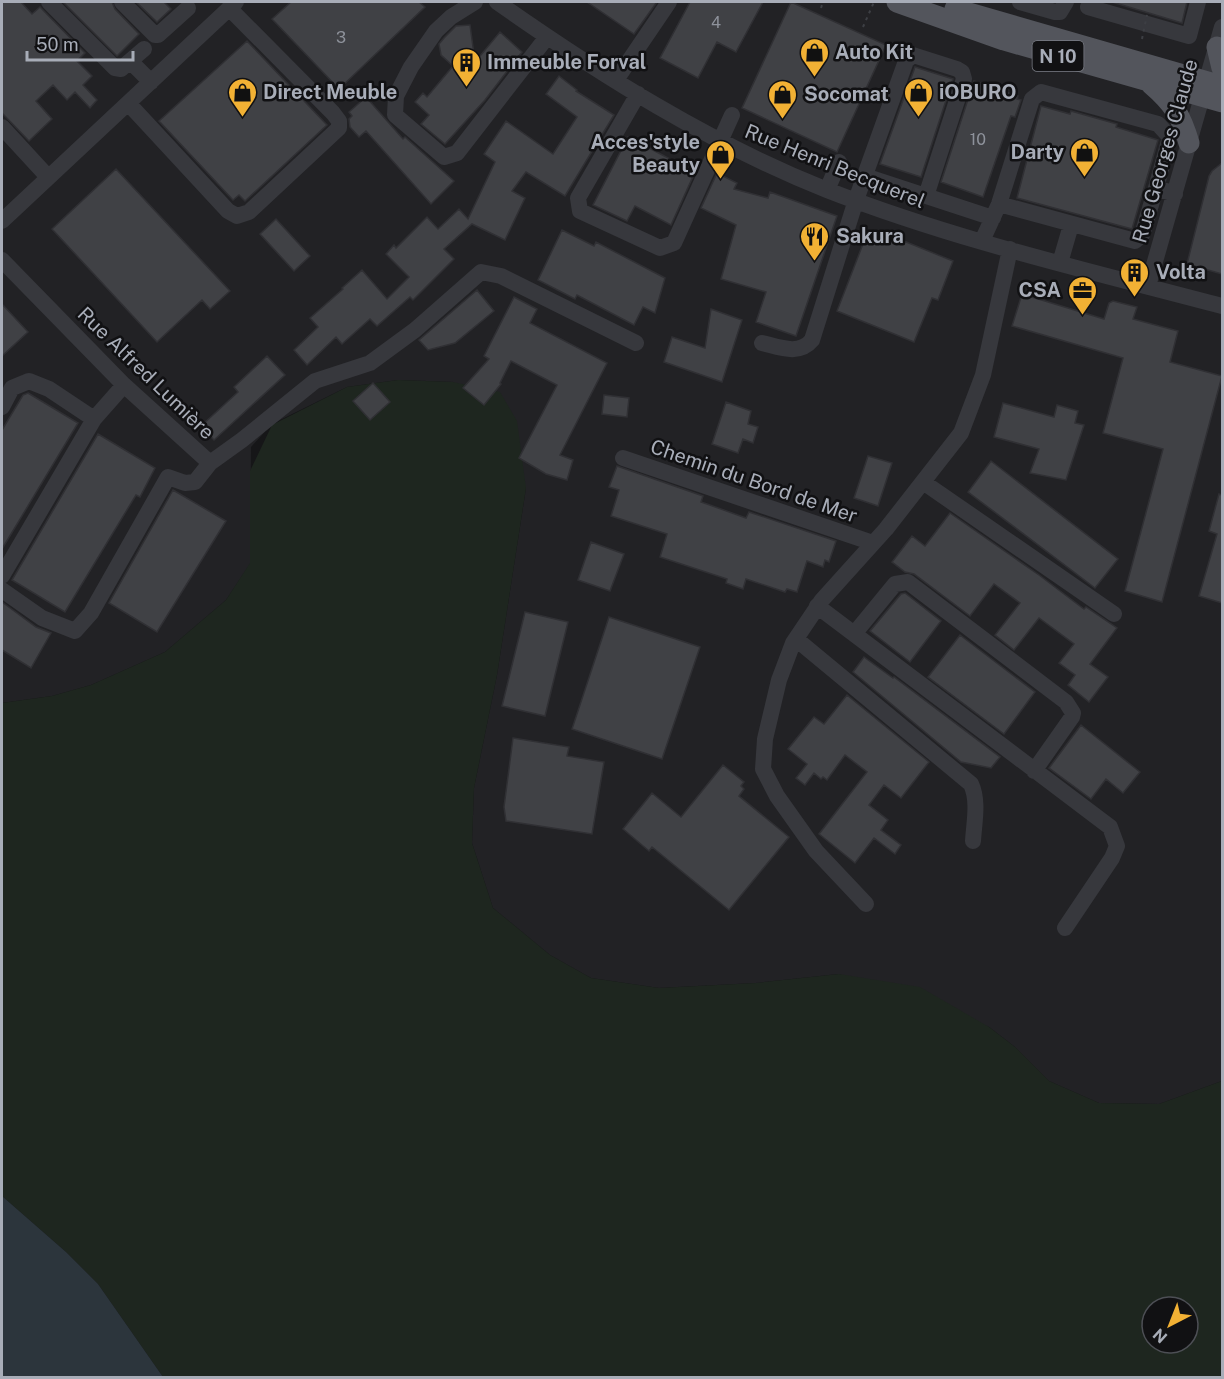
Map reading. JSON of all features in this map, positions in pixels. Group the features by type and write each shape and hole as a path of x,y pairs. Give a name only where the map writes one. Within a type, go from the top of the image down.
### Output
{"main road":[{"name":"N 10","path":"897,2 1004,40 1148,82 1213,83"},
{"name":"N 10","path":"937,2 1016,28 1213,83 1222,102"},
{"path":"1213,83 1220,37"},
{"path":"1148,82 1173,105 1184,125 1190,143"}],"street":[{"path":"49,2 115,68 121,69 144,49"},
{"path":"123,2 158,35 185,5 207,29"},
{"path":"475,2 451,17 436,32 411,67 396,96 395,115 444,157 457,153 547,37"},
{"name":"Rue Henri Becquerel","path":"497,2 547,37 720,142 826,190 927,225 1222,306"},
{"path":"616,80 669,2"},
{"path":"1020,2 1055,12 1060,12 1066,2"},
{"path":"1088,7 1189,36 1198,2"},
{"path":"2,221 48,177 233,5 339,121 339,128 249,212 237,216 228,211 128,103"},
{"path":"762,343 789,350 800,349 812,340 856,200 906,61 913,55 957,69 962,72 964,79 931,198 927,225"},
{"path":"130,61 151,82"},
{"name":"Rue Georges Claude","path":"1148,286 1190,143 1213,83"},
{"path":"865,176 931,198 996,211 1071,225 1135,241 1142,235 1170,137 1158,124 1041,92 1032,99 996,211 982,241"},
{"path":"639,94 578,198 580,212 660,248 674,243 732,115"},
{"path":"2,127 48,177"},
{"path":"826,190 839,162"},
{"path":"1156,188 1175,194"},
{"path":"1060,263 1071,225"},
{"path":"866,904 816,851 777,796 763,769 765,738 779,680 796,639 817,606 873,543 961,433 983,375 1010,249"},
{"name":"Rue Alfred Lumière","path":"2,260 124,385 210,462 242,440 315,381 370,363 415,330 481,272 501,276 636,343"},
{"path":"2,407 12,388 29,381 49,388 94,419"},
{"path":"2,576 94,419 124,385"},
{"name":"Chemin du Bord de Mer","path":"623,458 873,543"},
{"path":"2,590 42,618 75,631 91,613 168,477 185,483 195,482 210,462"},
{"path":"923,482 1114,614"},
{"path":"855,634 895,584 908,582 1066,702 1073,713 1072,717 1034,771"},
{"path":"817,606 1110,827 1117,846 1112,858 1065,928"},
{"path":"796,639 970,784 974,791 975,808 973,840"}],"path":[{"path":"821,8 824,2"},
{"path":"863,27 874,2"},
{"path":"1142,39 1147,15"}],"shaded area":[{"path":"2,2 1222,2 1222,1081 1159,1104 1099,1103 1049,1081 1015,1047 989,1027 839,974 756,983 659,988 591,978 550,955 493,908 472,843 474,788 497,675 526,488 453,382 398,380 347,387 272,424 251,447 250,564 226,600 165,652 91,685 52,696 2,703"},
{"path":"398,380 453,382 500,392 517,421 526,488 497,675 474,788 472,843 493,908 550,955 591,978 659,988 756,983 839,974 920,987 989,1027 1015,1047 1049,1081 1099,1103 1159,1104 1222,1081 1222,1377 163,1377 98,1284 66,1252 2,1196 2,703 52,696 91,685 165,652 226,600 250,563 250,471 272,425 347,387"},
{"path":"2,1196 66,1252 98,1284 163,1377 2,1377"}],"building":[{"path":"2,2 21,2 32,14 40,7 85,53 77,61 92,76 83,85 97,100 90,108 75,92 67,100 53,85 36,101 52,119 29,141 2,113"},
{"path":"63,2 112,2 115,9 139,34 117,56"},
{"path":"136,2 164,2 171,9 157,22"},
{"path":"291,2 419,2 425,7 339,89 272,19"},
{"path":"587,2 657,2 634,34"},
{"path":"690,2 763,2 736,52 717,42 698,78 660,58"},
{"name":"Auto Kit","path":"791,2 886,45 837,152 742,108"},
{"path":"1112,2 1187,2 1182,23"},
{"name":"Immeuble Forval","path":"470,25 475,62 500,32 522,52 485,100 445,144 421,124 429,115 415,102 423,93 427,97 453,66 441,55 439,44 456,26"},
{"name":"Direct Meuble","path":"247,41 327,125 245,201 239,195 233,200 159,121"},
{"name":"iOBURO","path":"915,67 953,79 921,177 880,164"},
{"path":"559,76 576,91 614,115 565,196 526,172 512,191 525,198 505,240 472,224 444,249 454,259 413,300 410,297 377,326 370,319 342,344 336,337 307,365 294,350 318,327 310,318 342,288 362,270 387,299 409,277 386,254 394,245 396,248 427,217 438,229 459,209 468,219 495,162 484,154 506,121 553,154 577,117 546,94"},
{"path":"974,81 1018,96 1017,99 1021,100 1015,117 1011,116 983,197 941,182"},
{"path":"366,97 403,139 405,137 454,181 431,204 366,131 359,137 350,127 349,119 352,116 349,112"},
{"name":"Darty","path":"1041,106 1070,114 1071,111 1117,124 1116,127 1158,140 1132,229 1017,198"},
{"path":"628,137 695,172 671,225 635,206 627,221 593,205"},
{"path":"1222,163 1222,274 1187,264 1209,176"},
{"path":"116,169 230,291 210,309 202,300 157,342 52,229"},
{"path":"717,173 737,183 734,189 768,198 770,192 837,216 796,336 756,322 766,292 721,279 736,225 701,208"},
{"path":"276,219 310,256 294,271 260,234"},
{"path":"562,230 594,246 596,242 665,278 655,313 643,307 634,325 577,295 575,299 538,280"},
{"path":"868,231 892,241 894,237 953,261 938,300 932,298 914,342 837,311"},
{"path":"477,290 494,311 455,343 428,350 419,340"},
{"path":"1022,294 1104,319 1109,303 1113,301 1137,307 1133,319 1178,331 1170,362 1222,376 1162,602 1125,591 1163,449 1103,433 1123,358 1012,326"},
{"path":"514,297 537,309 530,323 607,363 560,455 573,460 567,480 546,474 519,458 557,385 511,361 501,384 484,405 463,388 489,359 484,356"},
{"path":"2,304 28,332 2,356"},
{"path":"711,309 742,320 722,382 664,362 672,337 705,348"},
{"path":"267,356 285,375 214,440 201,426 238,392 234,387"},
{"path":"373,383 390,402 370,420 353,401"},
{"path":"28,393 78,423 2,549 2,430 23,395"},
{"path":"604,395 629,398 627,417 602,414"},
{"path":"726,402 751,411 748,424 758,427 753,443 743,439 738,453 712,444"},
{"path":"1003,403 1054,417 1057,405 1078,411 1075,423 1084,425 1066,480 1030,473 1039,449 994,437"},
{"path":"98,434 155,468 140,497 136,495 65,612 12,580"},
{"path":"868,456 892,463 878,506 854,498"},
{"path":"991,461 1118,559 1095,588 968,492"},
{"path":"617,466 703,496 701,502 746,518 749,512 836,541 829,562 825,560 823,567 807,561 797,592 787,589 785,592 746,579 743,589 726,583 727,579 660,557 667,534 611,516 619,490 609,487"},
{"path":"173,490 226,521 157,632 109,603"},
{"path":"1219,494 1222,495 1222,603 1199,596 1217,534 1209,531"},
{"path":"950,513 1084,609 1086,607 1117,628 1090,664 1108,677 1089,702 1068,685 1075,675 1059,663 1074,644 1039,618 1014,650 995,635 1020,603 994,584 970,616 914,574 905,572 892,562 912,536 925,546"},
{"path":"591,542 624,554 610,591 578,580"},
{"path":"905,593 941,621 910,662 870,631 901,594"},
{"path":"2,602 36,627 51,633 31,668 2,650"},
{"path":"525,612 568,622 545,716 502,706"},
{"path":"609,617 700,647 662,759 572,729"},
{"path":"960,635 1035,692 1004,734 928,677"},
{"path":"864,657 1000,757 991,768 961,762 853,672"},
{"path":"847,695 929,762 901,798 884,785 869,805 888,820 881,830 901,845 895,854 874,838 855,863 819,834 867,772 845,755 827,780 823,777 821,779 814,773 805,785 796,778 807,764 788,749 814,717 824,724"},
{"path":"1081,725 1140,772 1123,793 1106,779 1091,799 1049,768"},
{"path":"513,738 569,747 567,756 604,762 592,834 506,821 504,807"},
{"path":"723,765 744,782 741,786 744,789 739,796 789,837 729,910 652,847 649,851 623,829 652,793 681,817"}],"place":[{"name":"Auto Kit","path":"814,78"},
{"name":"Immeuble Forval","path":"466,88"},
{"name":"Direct Meuble","path":"242,118"},
{"name":"iOBURO","path":"918,118"},
{"name":"Socomat","path":"783,120"},
{"name":"Darty","path":"1085,178"},
{"name":"Acces'style Beauty","path":"721,180"},
{"name":"Sakura","path":"815,262"},
{"name":"Volta","path":"1135,298"},
{"name":"CSA","path":"1082,316"}]}
